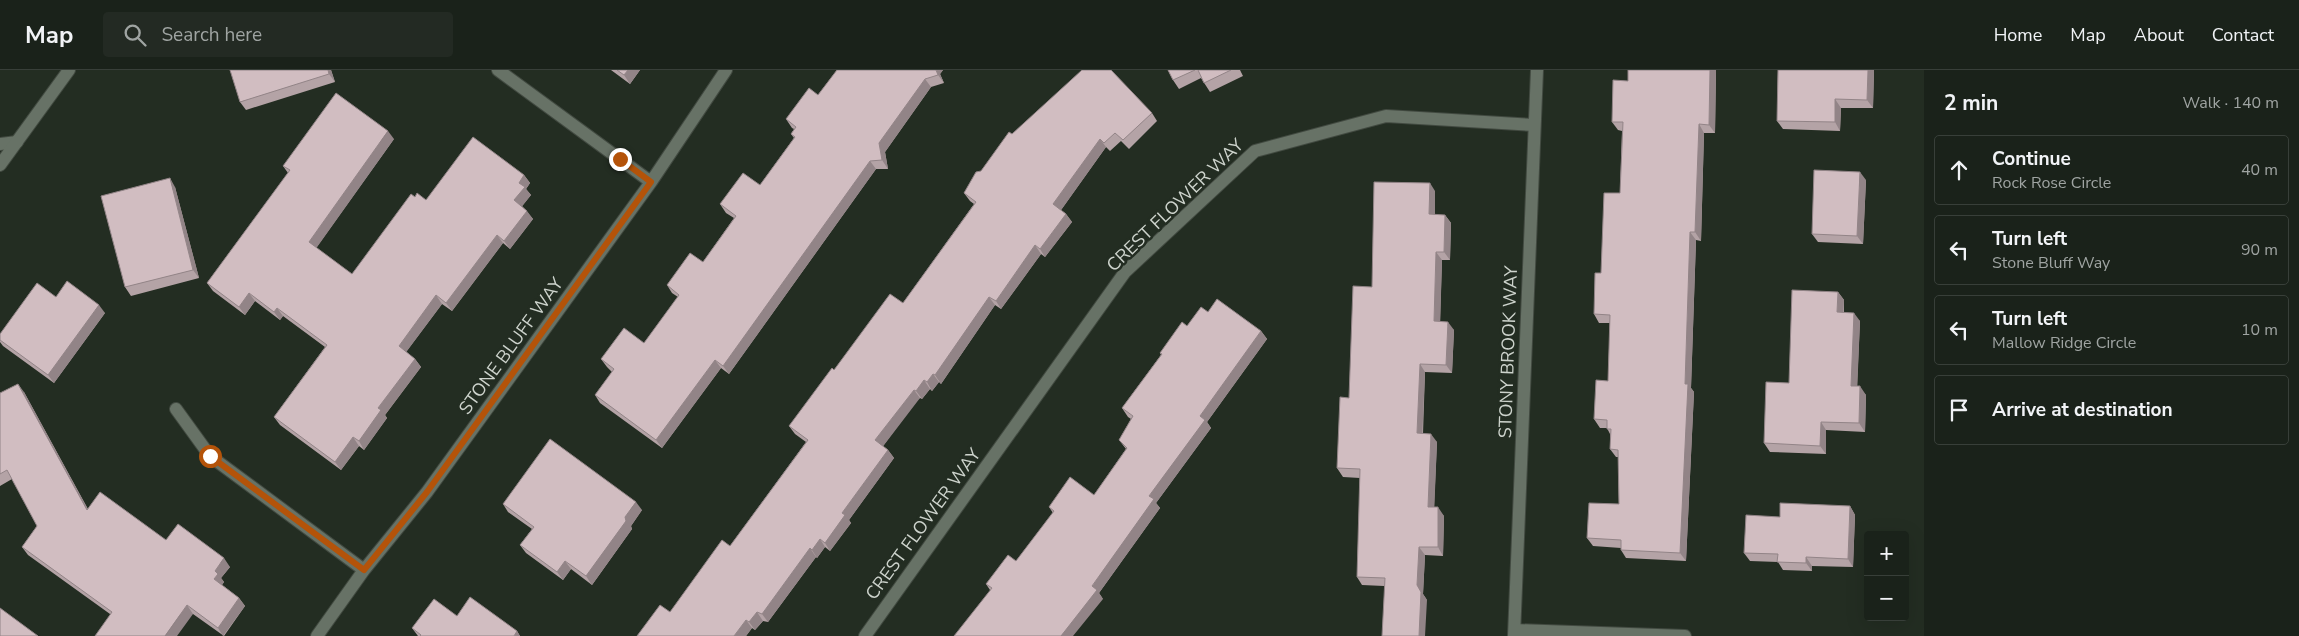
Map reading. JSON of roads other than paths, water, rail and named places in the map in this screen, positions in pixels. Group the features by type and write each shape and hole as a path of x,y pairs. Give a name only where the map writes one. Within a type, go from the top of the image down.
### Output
{"street":[{"path":"0,165 68,70"},
{"path":"498,70 651,182"},
{"name":"STONE BLUFF WAY","path":"317,636 364,570 427,492 651,182 726,70"},
{"name":"STONY BROOK WAY","path":"1515,633 1537,70"},
{"name":"CREST FLOWER WAY","path":"865,636 1125,272 1255,151 1386,116 1534,125"},
{"path":"0,144 17,142"},
{"path":"176,409 210,456 364,570"},
{"path":"1515,633 1685,636"}]}
